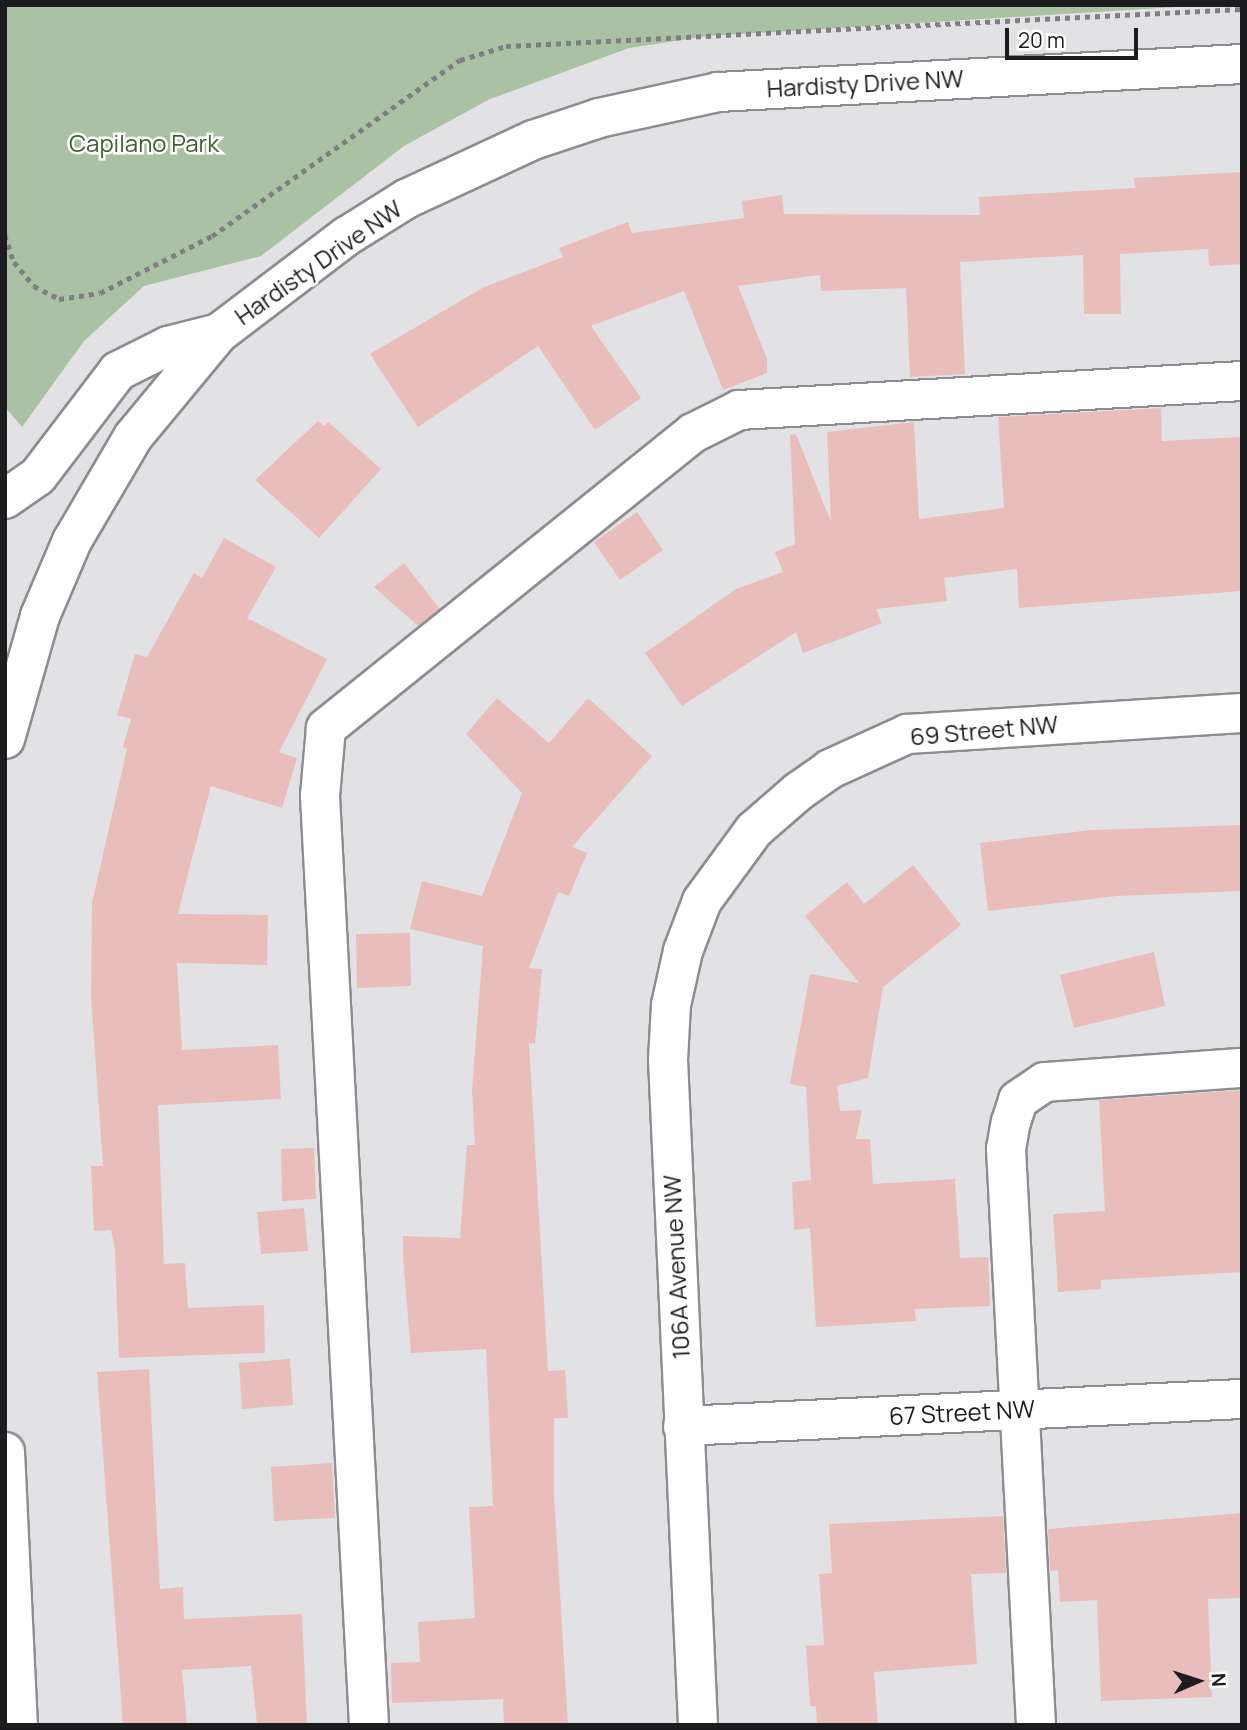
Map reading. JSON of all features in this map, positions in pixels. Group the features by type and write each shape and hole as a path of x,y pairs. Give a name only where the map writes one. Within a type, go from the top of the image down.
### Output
{"street":[{"name":"Hardisty Drive NW","path":"5,739 40,616 72,541 133,437 219,333 347,236 406,199 468,167 599,118 779,86 1242,64"},
{"path":"5,499 38,476 118,371 168,346 219,333"},
{"path":"369,1725 320,796 326,728 693,433 739,410 1242,382"},
{"name":"69 Street NW","path":"754,830 830,769 907,734 1242,713"},
{"name":"106A Avenue NW","path":"698,1725 669,1114 671,1005 683,951 702,901 754,830"},
{"path":"1036,1725 1006,1149 1018,1100 1045,1082 1069,1076 1242,1068"},
{"name":"67 Street NW","path":"683,1426 1242,1399"},
{"path":"6,1467 18,1725"}],"green space":[{"name":"Capilano Park","path":"5,5 1208,5 708,36 629,48 490,99 404,146 261,256 144,286 84,341 22,427 5,407"}],"building":[{"path":"1242,172 1242,264 1209,266 1208,249 1120,254 1121,314 1084,314 1083,255 960,262 965,374 910,377 906,288 821,291 820,275 738,286 767,359 767,373 723,390 684,291 591,326 641,398 595,430 538,346 418,427 370,354 484,287 563,257 559,248 628,222 632,233 744,218 742,201 782,195 784,214 980,215 979,197 1135,188 1134,178"},
{"path":"1161,408 1162,441 1242,437 1242,591 1019,608 1017,569 944,578 947,601 876,609 882,623 803,653 796,632 682,706 645,653 736,589 783,572 775,552 795,544 790,435 796,434 831,522 827,432 914,422 919,519 1004,508 998,417"},
{"path":"318,421 324,426 328,422 381,469 319,538 255,480"},
{"path":"637,512 663,550 620,580 594,542"},
{"path":"224,538 276,567 247,618 327,659 279,752 297,758 282,808 211,786 178,914 268,915 267,965 177,963 182,1050 278,1045 281,1099 158,1105 164,1264 185,1263 188,1308 264,1305 265,1353 119,1358 115,1251 111,1230 94,1231 91,1166 103,1166 91,997 92,903 127,749 123,747 131,719 117,715 135,654 147,657 194,573 202,578"},
{"path":"404,563 440,609 418,626 374,587"},
{"path":"497,698 549,743 588,698 652,756 572,847 587,853 569,896 558,892 529,968 542,969 535,1044 529,1043 548,1371 565,1370 568,1418 554,1418 554,1494 568,1725 504,1725 503,1699 392,1703 391,1663 420,1662 418,1622 475,1618 469,1507 493,1506 486,1349 411,1353 403,1236 460,1238 467,1145 475,1145 472,1091 483,946 410,929 422,881 482,896 522,793 466,734"},
{"path":"1242,825 1242,891 1117,896 988,911 980,843 1092,830"},
{"path":"913,865 961,925 883,987 868,1078 837,1086 840,1111 862,1110 856,1139 870,1139 873,1184 955,1179 960,1258 988,1257 990,1306 915,1309 916,1321 816,1327 810,1228 794,1230 792,1182 811,1180 806,1087 790,1084 810,974 859,983 805,916 847,882 864,904"},
{"path":"410,933 411,986 357,988 356,934"},
{"path":"1154,952 1165,1006 1074,1028 1060,975"},
{"path":"1242,1090 1242,1272 1101,1280 1101,1289 1058,1292 1053,1214 1105,1211 1099,1100"},
{"path":"314,1148 316,1199 282,1201 281,1149"},
{"path":"304,1208 308,1251 261,1254 257,1212"},
{"path":"290,1359 293,1405 242,1409 239,1363"},
{"path":"149,1369 160,1589 183,1587 184,1619 302,1614 307,1725 257,1725 251,1666 182,1670 187,1725 123,1725 97,1372"},
{"path":"332,1463 335,1518 274,1521 271,1467"},
{"path":"1242,1513 1242,1598 1208,1599 1212,1697 1101,1701 1097,1600 1060,1602 1058,1570 1050,1571 1048,1529"},
{"path":"1003,1516 1006,1573 971,1574 977,1664 874,1672 878,1725 817,1725 816,1706 810,1706 806,1646 824,1645 819,1574 832,1573 829,1524"}]}
